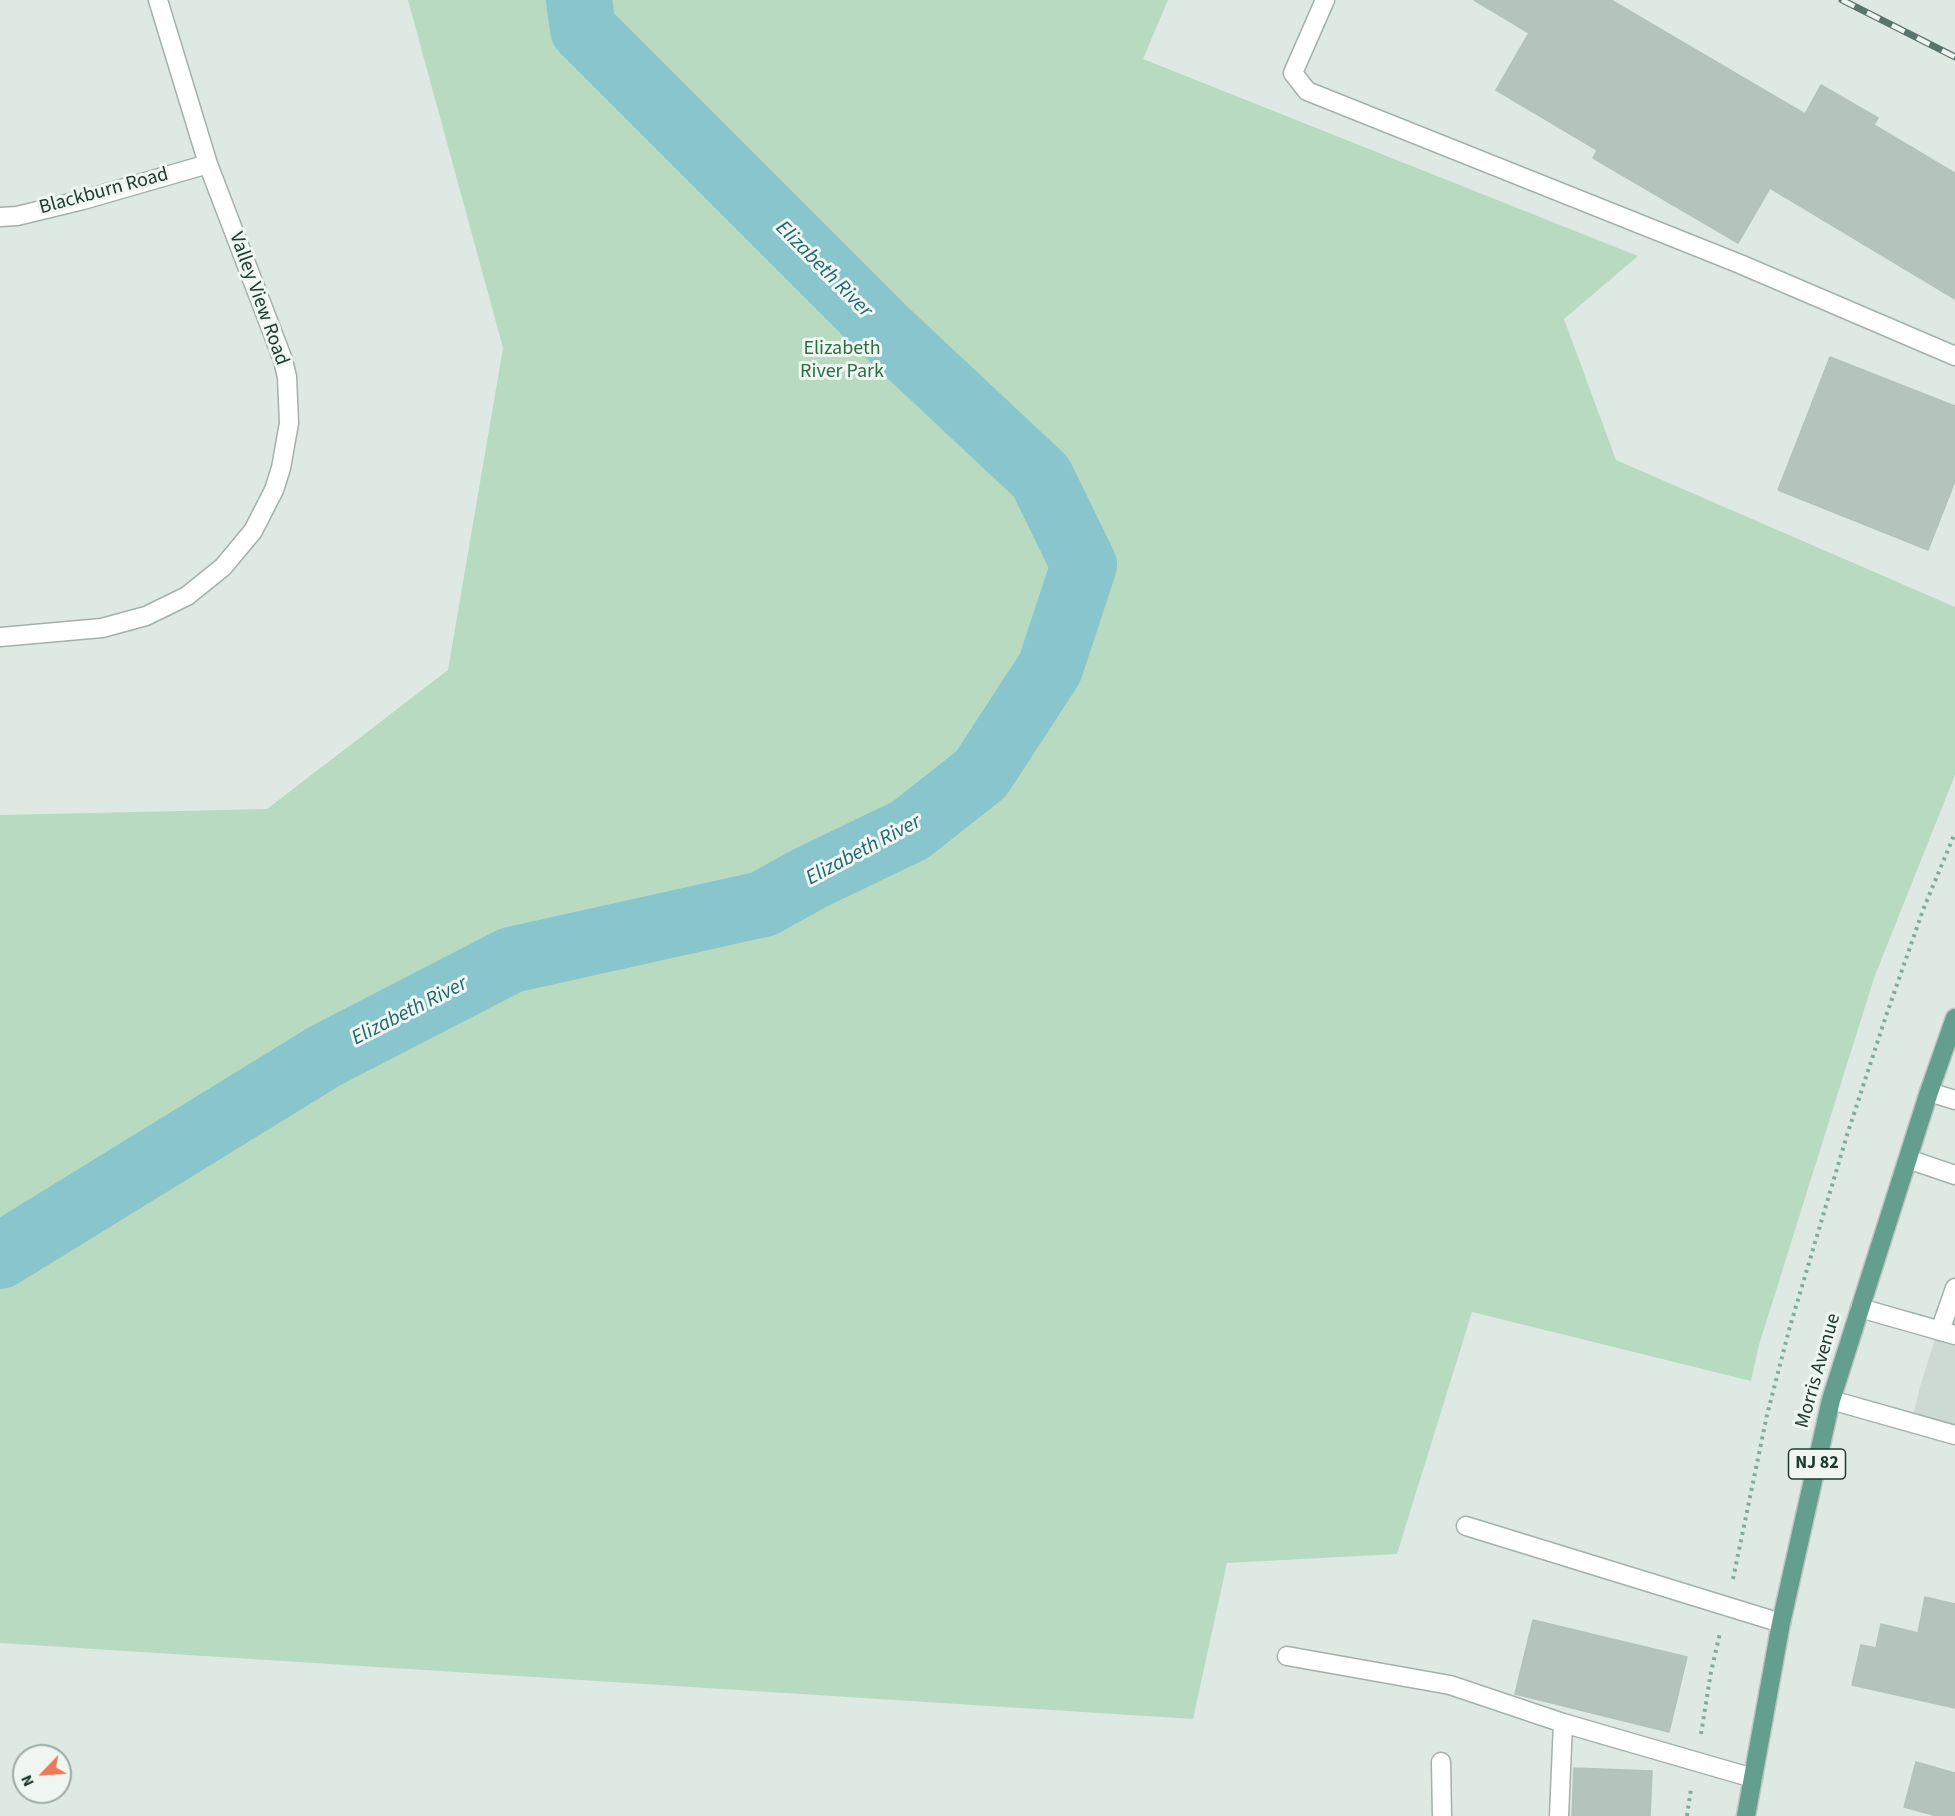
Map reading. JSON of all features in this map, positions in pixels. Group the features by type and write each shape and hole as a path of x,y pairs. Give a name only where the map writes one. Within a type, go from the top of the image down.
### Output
{"main road":[{"name":"Morris Avenue","path":"1746,1816 1781,1623 1831,1400 1929,1092 1955,1018"}],"street":[{"name":"Valley View Road","path":"0,638 102,628 146,616 187,596 223,567 253,531 274,490 281,468 289,423 284,360 207,164 158,0"},
{"path":"1325,0 1293,73 1307,91 1740,264 1955,356"},
{"name":"Blackburn Road","path":"0,217 17,216 83,200 207,164"},
{"path":"1929,1092 1955,1100"},
{"path":"1908,1159 1955,1175"},
{"path":"1860,1308 1947,1333 1955,1288"},
{"path":"1831,1400 1955,1435"},
{"path":"1466,1526 1781,1623"},
{"path":"1287,1656 1450,1685 1563,1723 1753,1778"},
{"path":"1559,1816 1563,1723"},
{"path":"1441,1762 1442,1816"}],"path":[{"path":"1687,1816 1711,1672 1767,1415 1789,1330 1847,1136 1886,1016 1923,910 1955,833"}],"shaded area":[{"path":"1955,1275 1955,1440 1911,1426 1919,1390"}],"green space":[{"name":"Elizabeth River Park","path":"408,0 1168,0 1143,59 1638,256 1564,319 1616,460 1955,607 1955,775 1874,978 1759,1345 1751,1381 1472,1312 1397,1554 1227,1563 1193,1719 0,1643 0,815 267,809 448,670 503,348"}],"building":[{"path":"1474,0 1611,0 1805,114 1821,85 1878,118 1874,125 1955,173 1955,299 1770,188 1738,243 1593,158 1597,150 1496,90 1529,33"},
{"path":"1830,357 1955,406 1955,481 1928,550 1778,490"},
{"path":"1925,1597 1955,1604 1955,1708 1852,1685 1861,1645 1876,1648 1881,1624 1918,1633"},
{"path":"1533,1620 1687,1657 1669,1732 1515,1694"},
{"path":"1916,1762 1955,1773 1955,1816 1937,1816 1904,1807"},
{"path":"1574,1768 1652,1771 1650,1816 1572,1816"}],"waterway":[{"name":"Elizabeth River","path":"0,1256 325,1056 511,960 763,904 810,878 910,830 981,774 1050,668 1084,565 1041,477 882,328 583,29 579,0"}],"railway":[{"path":"1842,0 1955,57"}]}
